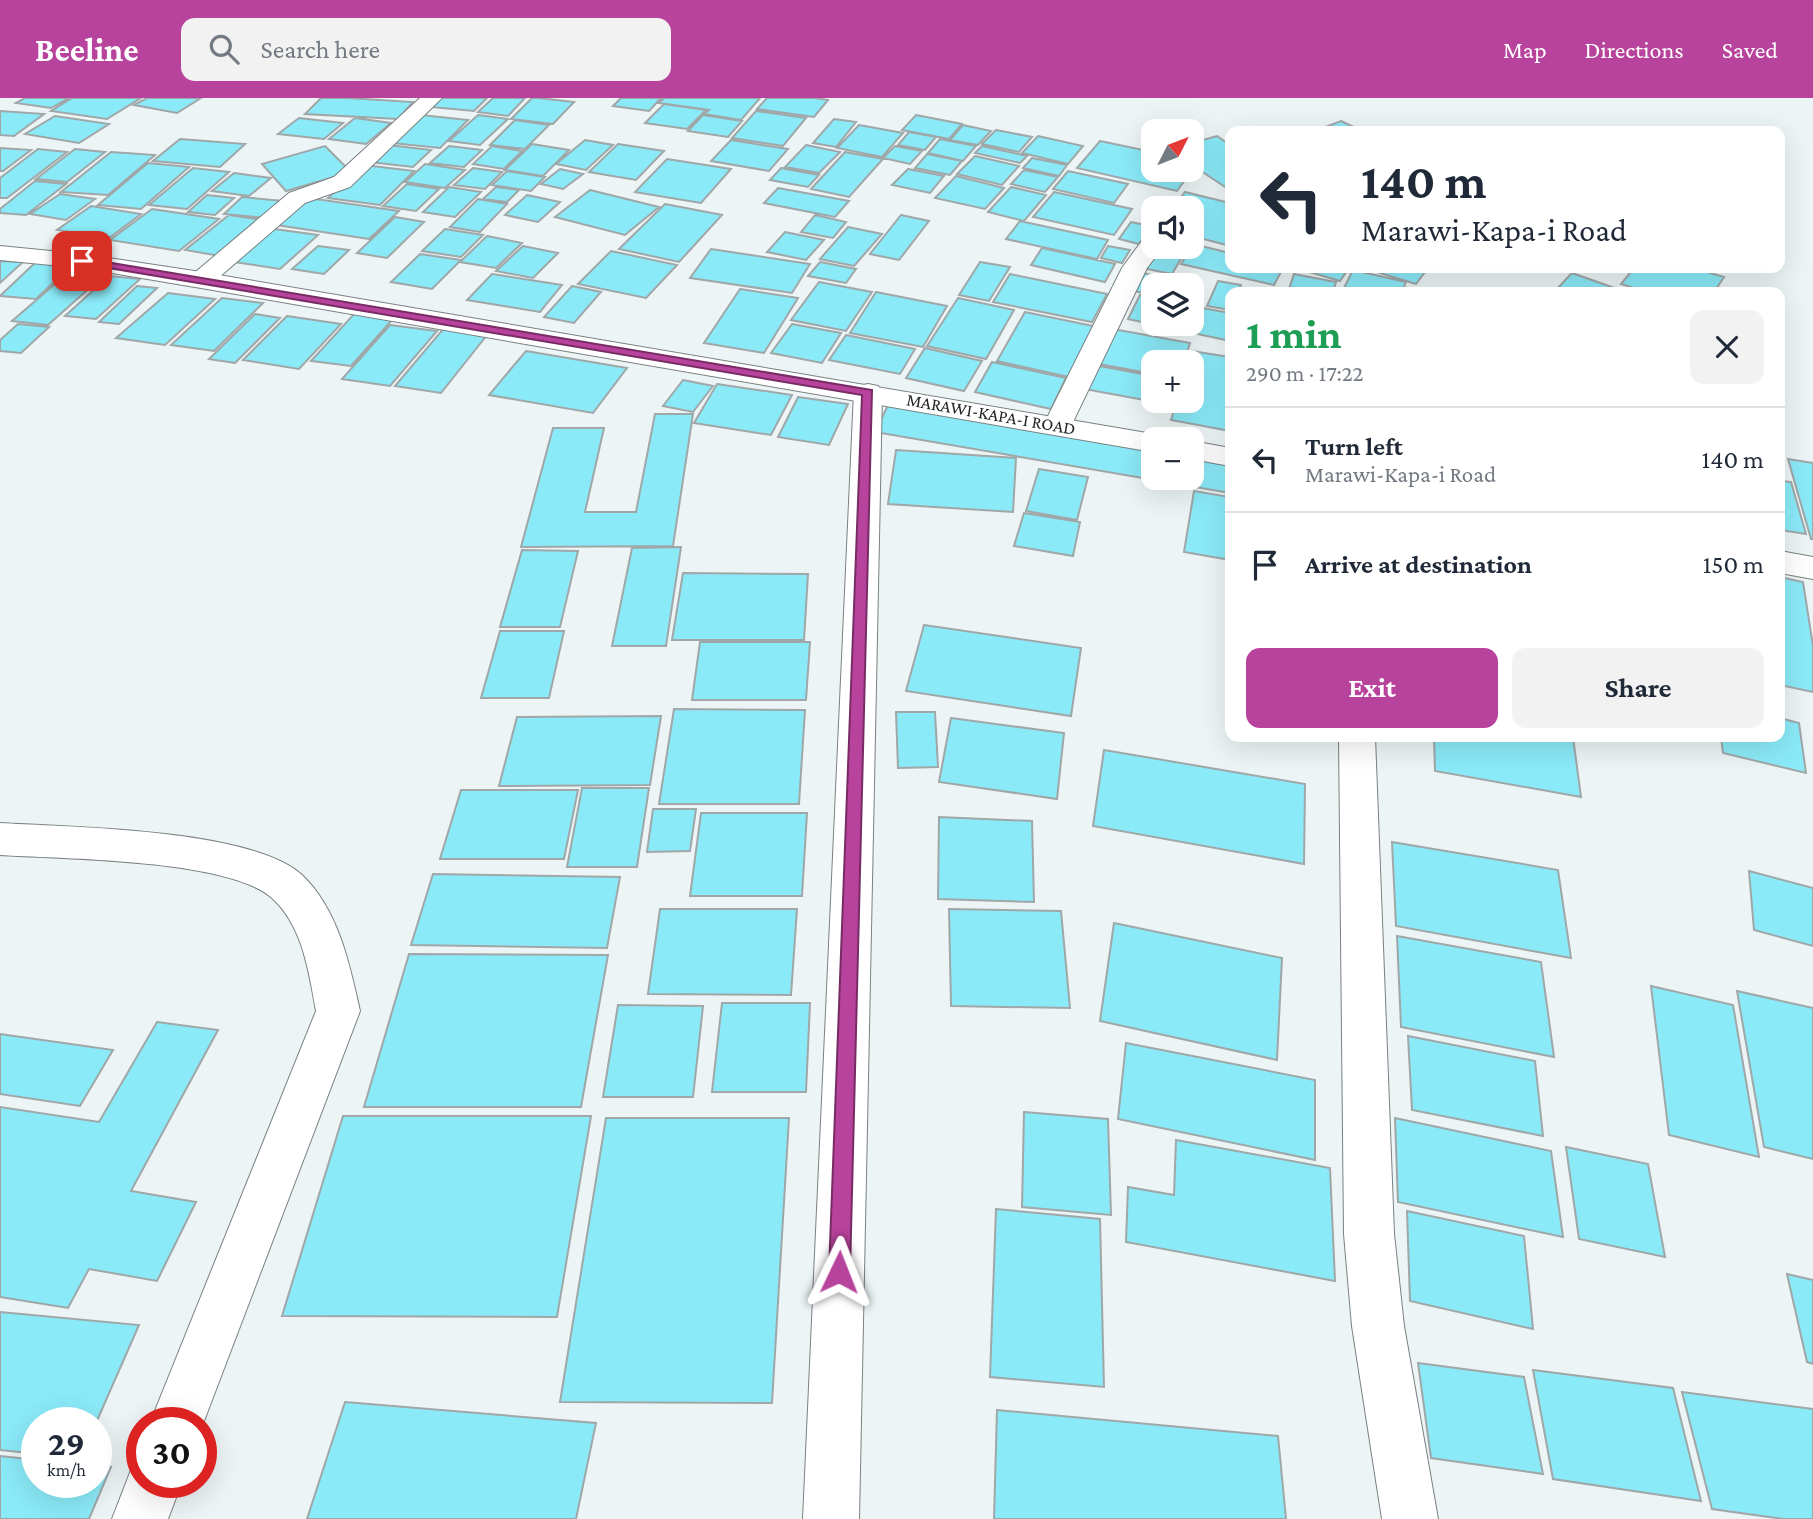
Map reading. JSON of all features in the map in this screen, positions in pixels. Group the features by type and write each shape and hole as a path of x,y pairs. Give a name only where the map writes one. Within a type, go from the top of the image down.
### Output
{"street":[{"path":"201,280 297,198 342,182 432,98"},
{"name":"MARAWI-KAPA-I ROAD","path":"0,253 82,261 201,280 868,392 1141,441"},
{"path":"1057,426 1141,259"},
{"path":"831,1519 868,392"},
{"path":"1204,452 1225,456"},
{"path":"1785,563 1813,568"},
{"path":"1357,742 1369,1234 1378,1326 1410,1519"},
{"path":"0,839 195,855 243,864 284,884 311,919 327,958 338,1012 183,1407"},
{"path":"140,1519 148,1498"}],"building":[{"path":"25,98 69,98 51,108 16,103"},
{"path":"72,98 141,98 107,119 51,111"},
{"path":"147,98 201,98 177,113 134,105"},
{"path":"321,98 413,102 398,119 305,114"},
{"path":"441,98 487,98 474,111 431,107"},
{"path":"493,98 525,98 508,116 478,112"},
{"path":"532,98 574,102 553,124 511,119"},
{"path":"621,98 661,98 649,111 613,106"},
{"path":"664,98 760,98 741,120 704,114 709,110 659,103"},
{"path":"767,98 828,100 814,117 757,109"},
{"path":"664,104 706,110 687,129 645,123"},
{"path":"0,111 44,114 14,136 0,135"},
{"path":"756,111 806,118 783,146 732,138"},
{"path":"421,115 468,120 440,148 392,143"},
{"path":"478,115 508,119 480,145 449,141"},
{"path":"703,115 742,121 728,137 688,131"},
{"path":"916,115 962,124 949,139 902,130"},
{"path":"55,116 109,124 79,143 25,134"},
{"path":"299,118 343,123 324,139 278,134"},
{"path":"355,118 391,123 366,144 329,139"},
{"path":"834,119 856,122 836,147 813,143"},
{"path":"515,120 549,125 525,149 490,145"},
{"path":"1341,121 1352,126 1328,126"},
{"path":"859,125 903,133 882,157 837,148"},
{"path":"963,125 991,131 978,145 950,140"},
{"path":"996,130 1032,137 1019,152 982,144"},
{"path":"909,132 936,137 925,150 898,145"},
{"path":"1038,136 1083,146 1068,164 1022,153"},
{"path":"1217,136 1225,142 1225,187 1204,173 1204,140"},
{"path":"180,139 245,144 220,167 153,161"},
{"path":"940,139 976,146 963,161 928,153"},
{"path":"585,140 613,145 586,170 556,164"},
{"path":"731,140 788,149 769,171 711,161"},
{"path":"1100,141 1141,150 1141,182 1184,182 1177,191 1077,168"},
{"path":"532,144 569,150 543,176 505,170"},
{"path":"618,144 664,151 636,180 589,172"},
{"path":"388,145 431,150 413,167 369,162"},
{"path":"806,145 840,152 819,173 785,167"},
{"path":"325,146 351,172 286,191 262,164"},
{"path":"449,146 482,150 464,167 430,163"},
{"path":"492,146 522,151 504,169 473,164"},
{"path":"895,146 922,151 910,164 883,158"},
{"path":"982,146 1027,156 1020,163 975,153"},
{"path":"0,148 31,150 0,171"},
{"path":"38,149 67,152 7,198 0,198 0,178"},
{"path":"75,149 105,152 67,182 36,179"},
{"path":"111,152 155,155 108,195 61,192"},
{"path":"845,152 883,159 849,197 811,189"},
{"path":"927,154 962,161 950,175 915,168"},
{"path":"975,156 1019,166 1002,185 957,174"},
{"path":"1032,158 1067,165 1059,176 1023,168"},
{"path":"667,159 731,169 701,203 635,192"},
{"path":"148,163 189,167 141,209 98,205"},
{"path":"425,164 465,170 445,188 405,182"},
{"path":"364,165 414,171 380,205 328,198"},
{"path":"193,168 229,172 187,209 149,205"},
{"path":"473,168 502,172 485,189 454,185"},
{"path":"781,168 819,175 808,187 770,180"},
{"path":"560,169 583,174 563,189 541,184"},
{"path":"908,169 944,176 930,193 892,185"},
{"path":"1024,170 1058,177 1045,192 1011,184"},
{"path":"507,171 545,177 531,191 492,185"},
{"path":"1068,171 1128,184 1114,203 1053,189"},
{"path":"234,173 271,178 249,196 212,191"},
{"path":"956,176 1004,188 985,209 935,198"},
{"path":"35,181 66,184 26,215 0,213 0,209"},
{"path":"407,184 439,189 416,211 383,206"},
{"path":"449,187 481,192 455,217 423,212"},
{"path":"496,187 519,190 507,202 483,199"},
{"path":"1011,187 1046,195 1024,221 988,212"},
{"path":"778,188 849,201 835,217 764,203"},
{"path":"590,190 659,207 625,235 555,217"},
{"path":"1054,192 1132,209 1114,235 1033,217"},
{"path":"1185,192 1201,196 1182,196"},
{"path":"60,194 95,199 66,220 30,214"},
{"path":"207,195 234,198 215,215 188,212"},
{"path":"527,195 560,202 538,222 505,215"},
{"path":"242,197 284,201 267,218 224,214"},
{"path":"302,197 399,211 369,239 270,224"},
{"path":"1204,197 1225,202 1225,245 1204,239"},
{"path":"478,199 507,204 480,232 450,227"},
{"path":"665,204 722,215 679,262 619,249"},
{"path":"91,206 141,214 109,238 57,230"},
{"path":"152,209 219,219 179,251 110,240"},
{"path":"229,215 269,221 226,257 185,250"},
{"path":"815,215 846,222 833,238 801,232"},
{"path":"901,215 929,221 899,260 870,254"},
{"path":"395,217 424,222 387,258 357,253"},
{"path":"1020,221 1108,240 1097,259 1006,239"},
{"path":"1131,222 1141,224 1139,244 1119,239"},
{"path":"848,227 882,234 854,266 820,259"},
{"path":"267,228 318,235 280,269 228,261"},
{"path":"445,229 483,235 461,257 422,251"},
{"path":"785,232 824,240 806,260 767,252"},
{"path":"487,236 522,243 496,268 460,262"},
{"path":"318,246 349,250 324,274 292,269"},
{"path":"523,246 558,253 533,278 496,271"},
{"path":"1108,246 1130,250 1122,263 1101,258"},
{"path":"1204,247 1225,252 1225,273 1280,273 1274,285 1181,264 1184,259 1204,259"},
{"path":"1042,248 1115,264 1105,282 1031,265"},
{"path":"711,249 810,264 792,293 690,278"},
{"path":"611,251 677,265 646,298 578,284"},
{"path":"420,254 461,260 432,289 391,282"},
{"path":"1148,259 1181,259 1173,273 1142,268"},
{"path":"38,260 75,262 36,299 0,296"},
{"path":"0,261 23,262 0,283"},
{"path":"820,262 856,269 846,283 808,276"},
{"path":"980,262 1010,267 989,301 959,295"},
{"path":"76,266 111,269 48,325 12,321"},
{"path":"1138,272 1143,273 1141,292 1129,290"},
{"path":"1313,273 1346,273 1340,281"},
{"path":"1352,273 1366,273 1406,282 1404,287 1344,287"},
{"path":"1380,273 1424,273 1416,284"},
{"path":"1572,273 1612,287 1559,287"},
{"path":"1630,273 1711,273 1724,277 1717,287 1630,287 1621,284"},
{"path":"492,274 562,285 540,312 467,300"},
{"path":"1010,274 1107,294 1092,322 993,302"},
{"path":"1294,274 1336,282 1334,287 1290,287"},
{"path":"109,276 140,279 96,319 65,316"},
{"path":"1218,281 1241,285 1225,287 1225,309 1207,306"},
{"path":"819,282 872,292 846,331 791,320"},
{"path":"137,286 157,288 119,324 99,322"},
{"path":"572,286 601,292 574,323 544,317"},
{"path":"740,289 798,298 764,353 704,343"},
{"path":"876,292 947,306 923,347 850,333"},
{"path":"168,293 215,299 165,345 116,338"},
{"path":"1140,295 1141,295 1141,322 1128,319"},
{"path":"222,298 263,303 214,351 171,345"},
{"path":"958,298 1014,310 986,359 927,346"},
{"path":"1204,308 1225,312 1225,340 1204,335"},
{"path":"1025,312 1098,327 1073,378 997,361"},
{"path":"355,313 393,319 351,366 311,361"},
{"path":"255,314 280,318 235,363 209,359"},
{"path":"287,316 341,324 299,369 243,360"},
{"path":"18,324 49,327 21,353 0,351 0,340"},
{"path":"792,324 841,333 822,363 771,353"},
{"path":"390,325 437,331 390,386 342,379"},
{"path":"444,328 487,335 441,393 395,386"},
{"path":"1113,329 1190,343 1188,350 1141,350 1141,372 1099,364"},
{"path":"846,335 915,349 900,374 829,360"},
{"path":"925,348 982,361 964,391 906,378"},
{"path":"526,351 627,368 593,413 489,395"},
{"path":"1204,353 1225,356 1225,430 1171,420 1173,413 1204,413"},
{"path":"992,362 1066,378 1051,409 975,392"},
{"path":"1089,364 1141,374 1141,399 1079,388"},
{"path":"683,380 713,386 693,412 663,406"},
{"path":"717,384 792,395 771,435 694,423"},
{"path":"798,397 848,404 829,445 778,437"},
{"path":"889,403 1141,446 1141,478 875,432"},
{"path":"655,414 693,414 673,546 521,547 553,428 604,428 585,512 636,512"},
{"path":"896,450 1016,458 1013,512 888,504"},
{"path":"1204,456 1225,460 1225,492 1204,489"},
{"path":"1788,459 1813,463 1813,539 1811,539"},
{"path":"1039,469 1088,477 1077,520 1026,511"},
{"path":"1785,481 1791,482 1806,534 1785,531"},
{"path":"1194,491 1225,496 1225,559 1184,552"},
{"path":"1024,513 1080,522 1073,556 1014,546"},
{"path":"681,547 666,646 612,646 632,548"},
{"path":"522,550 578,551 560,627 500,627"},
{"path":"683,573 808,574 804,640 672,640"},
{"path":"1785,578 1803,582 1813,646 1813,692 1785,686"},
{"path":"924,625 1081,648 1071,716 906,691"},
{"path":"500,631 564,631 549,698 481,698"},
{"path":"700,642 810,642 806,700 692,700"},
{"path":"674,709 805,710 799,804 659,804"},
{"path":"896,712 935,712 938,767 898,768"},
{"path":"661,716 650,785 499,786 517,717"},
{"path":"951,718 1064,733 1057,799 939,782"},
{"path":"1785,719 1799,723 1806,773 1723,753 1722,742 1785,742"},
{"path":"1434,742 1574,742 1581,797 1435,771"},
{"path":"1104,750 1305,784 1304,864 1093,826"},
{"path":"582,788 649,788 637,867 567,867"},
{"path":"461,790 578,790 564,859 440,859"},
{"path":"653,809 696,809 690,851 647,852"},
{"path":"701,813 807,813 802,896 690,896"},
{"path":"939,817 1032,821 1034,902 938,899"},
{"path":"1392,842 1558,870 1571,958 1396,926"},
{"path":"1749,871 1813,888 1813,946 1754,930"},
{"path":"433,874 620,877 607,948 411,945"},
{"path":"660,909 797,909 791,995 648,994"},
{"path":"949,909 1061,911 1070,1008 951,1006"},
{"path":"1114,923 1282,958 1277,1060 1100,1021"},
{"path":"1397,936 1541,962 1554,1057 1401,1027"},
{"path":"409,954 608,955 581,1107 364,1107"},
{"path":"1651,986 1733,1005 1759,1157 1669,1135"},
{"path":"1737,991 1813,1008 1813,1159 1764,1147"},
{"path":"722,1003 810,1003 806,1092 712,1092"},
{"path":"618,1005 703,1006 693,1097 603,1097"},
{"path":"157,1022 218,1030 131,1191 196,1202 157,1281 89,1269 68,1308 0,1297 0,1107 99,1122"},
{"path":"0,1034 113,1050 80,1106 0,1094"},
{"path":"1408,1036 1535,1061 1543,1136 1412,1110"},
{"path":"1126,1043 1315,1080 1315,1160 1118,1119"},
{"path":"1024,1112 1108,1119 1111,1215 1022,1207"},
{"path":"343,1116 591,1116 557,1317 282,1316"},
{"path":"606,1118 789,1118 772,1403 560,1402"},
{"path":"1395,1118 1551,1151 1563,1237 1398,1202"},
{"path":"1176,1140 1330,1168 1335,1281 1126,1242 1128,1187 1174,1195"},
{"path":"1566,1147 1648,1164 1665,1257 1579,1239"},
{"path":"996,1209 1100,1219 1104,1387 990,1377"},
{"path":"1407,1211 1524,1236 1533,1329 1410,1301"},
{"path":"1787,1274 1813,1280 1813,1364 1807,1362"},
{"path":"0,1312 139,1325 103,1407 21,1407 21,1452 0,1450"},
{"path":"1418,1363 1524,1377 1543,1474 1431,1458"},
{"path":"1533,1370 1673,1388 1701,1501 1553,1479"},
{"path":"1682,1392 1813,1409 1813,1519 1783,1519 1712,1509"},
{"path":"345,1402 596,1423 576,1519 307,1519"},
{"path":"997,1410 1278,1436 1286,1519 994,1519"},
{"path":"0,1456 21,1458 21,1498 98,1498 89,1519 0,1519"}],"route":[{"path":"82,261 868,392 839,1272"}]}
